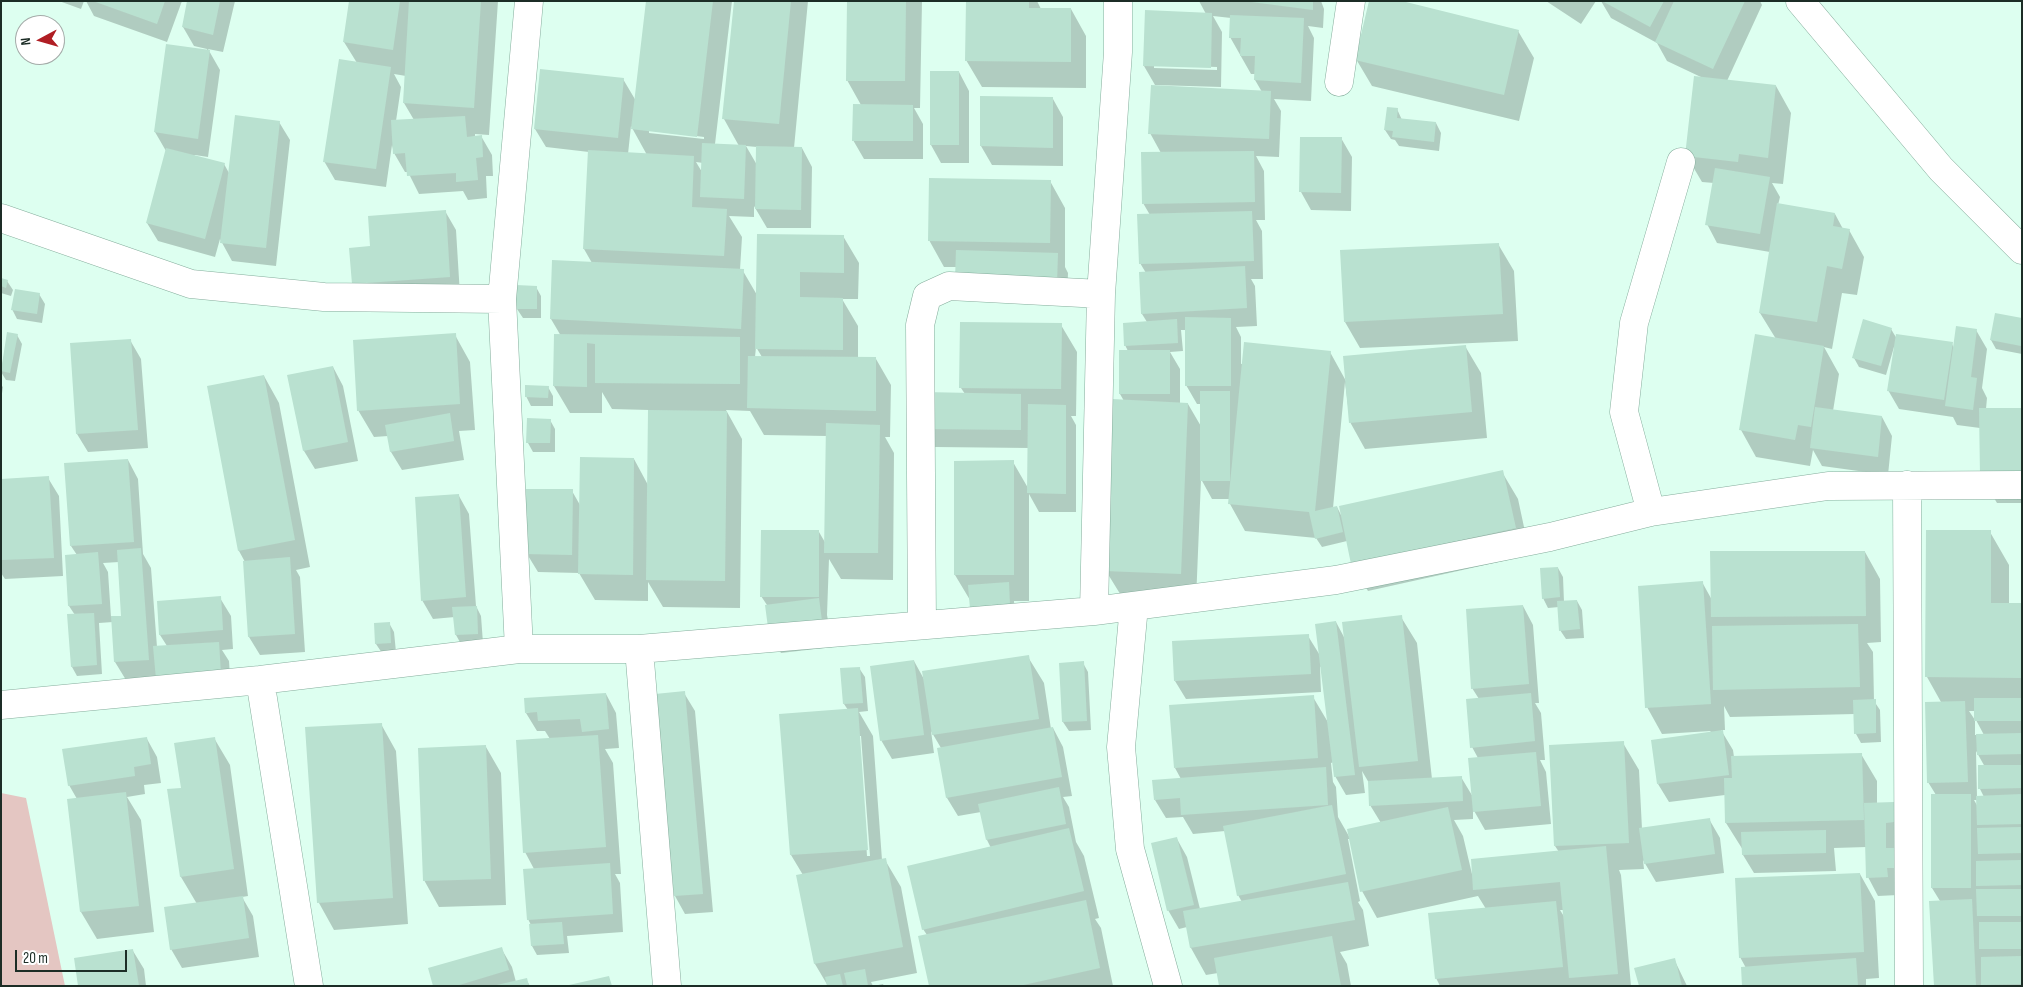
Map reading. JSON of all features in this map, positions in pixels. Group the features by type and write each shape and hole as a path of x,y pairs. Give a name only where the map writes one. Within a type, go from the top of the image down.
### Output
{"street":[{"path":"519,649 502,299 529,1"},
{"path":"1094,611 1101,294 1118,52 1118,1"},
{"path":"1339,82 1351,1"},
{"path":"1800,1 1941,169 2022,250"},
{"path":"1651,512 1624,412 1634,323 1681,162"},
{"path":"1,218 191,284 324,297 502,299"},
{"path":"922,624 920,325 927,296 949,286 1101,294"},
{"path":"1907,485 1909,986"},
{"path":"1,704 260,680 519,649 639,649 1094,611 1336,580 1550,537 1651,512 1828,486 2022,485"},
{"path":"1134,606 1121,747 1129,840 1168,986"},
{"path":"639,649 668,986"},
{"path":"260,680 309,986"}],"shaded area":[{"path":"1,793 26,798 65,986 1,986"}],"building":[{"path":"93,1 165,1 157,24"},
{"path":"187,1 220,1 213,35 182,27"},
{"path":"349,1 400,1 393,50 343,42"},
{"path":"409,1 481,1 474,108 403,103"},
{"path":"646,1 713,1 697,137 631,129"},
{"path":"734,1 791,1 779,124 722,119"},
{"path":"847,1 906,1 905,81 846,81"},
{"path":"966,1 1029,1 1029,8 1071,8 1071,62 965,61"},
{"path":"1244,1 1313,1 1313,10"},
{"path":"1369,1 1402,1 1519,30 1504,95 1355,60"},
{"path":"1602,1 1664,1 1650,27"},
{"path":"1674,1 1745,1 1713,69 1655,42"},
{"path":"1145,10 1212,13 1211,68 1143,66"},
{"path":"1230,15 1304,18 1301,83 1254,80 1255,56 1240,56 1241,38 1229,38"},
{"path":"166,44 210,50 198,139 154,132"},
{"path":"339,59 391,67 376,169 323,162"},
{"path":"540,69 624,78 618,138 534,129"},
{"path":"930,71 959,71 959,145 930,145"},
{"path":"1694,76 1776,85 1768,158 1739,154 1738,162 1685,156"},
{"path":"1151,85 1271,91 1269,139 1148,134"},
{"path":"980,96 1053,97 1053,148 980,146"},
{"path":"853,104 913,105 913,141 852,141"},
{"path":"1387,107 1398,108 1397,118 1436,122 1434,142 1392,137 1393,131 1384,130"},
{"path":"235,115 280,121 266,248 220,243"},
{"path":"465,116 467,137 482,135 483,157 476,158 478,180 456,182 456,173 407,176 405,153 393,154 391,120"},
{"path":"1300,137 1342,137 1341,193 1299,192"},
{"path":"702,143 746,145 744,199 700,197"},
{"path":"756,146 802,147 801,210 755,209"},
{"path":"166,148 225,163 205,239 146,223"},
{"path":"588,150 694,156 692,207 727,209 724,256 583,249"},
{"path":"1254,151 1255,202 1142,204 1141,152"},
{"path":"1715,168 1770,177 1760,234 1705,225"},
{"path":"929,178 1051,180 1050,243 928,241"},
{"path":"1777,203 1835,213 1833,226 1850,229 1842,269 1827,266 1817,322 1759,313"},
{"path":"446,210 450,277 352,284 349,248 370,246 368,216"},
{"path":"1252,211 1254,261 1139,264 1137,214"},
{"path":"757,234 844,235 844,273 800,272 800,297 843,298 843,350 755,349"},
{"path":"1499,243 1503,314 1344,322 1340,250"},
{"path":"956,250 1058,253 1057,283 955,279"},
{"path":"552,260 744,269 741,329 550,319"},
{"path":"1245,266 1247,308 1141,314 1139,272"},
{"path":"1,278 8,280 6,288 1,286"},
{"path":"516,285 537,286 537,309 516,309"},
{"path":"15,289 40,293 37,314 11,310"},
{"path":"1995,313 2022,318 2021,346 1990,340"},
{"path":"1185,317 1231,318 1231,386 1185,386"},
{"path":"1177,319 1178,343 1124,346 1123,323"},
{"path":"1863,319 1892,328 1881,366 1852,358"},
{"path":"960,322 1062,323 1061,389 959,388"},
{"path":"1956,326 1977,329 1971,377 1977,378 1973,410 1945,406"},
{"path":"7,332 18,334 10,373 1,371"},
{"path":"456,333 460,404 357,411 353,340"},
{"path":"554,334 740,337 740,384 595,383 595,344 587,343 587,387 553,386"},
{"path":"1755,334 1824,346 1811,427 1798,425 1795,440 1739,430"},
{"path":"1896,334 1953,342 1944,400 1887,391"},
{"path":"131,339 138,430 76,434 70,343"},
{"path":"1244,342 1331,351 1315,511 1337,506 1343,532 1315,539 1309,512 1228,504"},
{"path":"1466,345 1472,412 1349,423 1343,356"},
{"path":"1119,350 1170,350 1170,394 1119,394"},
{"path":"748,356 876,357 876,411 747,408"},
{"path":"333,366 348,442 303,451 287,375"},
{"path":"264,375 295,540 238,551 207,386"},
{"path":"525,385 549,386 548,398 525,397"},
{"path":"1200,391 1230,391 1230,481 1200,481"},
{"path":"924,392 1021,394 1021,430 923,429"},
{"path":"1112,399 1188,403 1181,574 1105,571"},
{"path":"1028,404 1066,405 1066,494 1027,493"},
{"path":"1815,407 1882,416 1878,457 1810,448"},
{"path":"1979,408 2022,408 2022,476 1980,476"},
{"path":"648,410 727,411 725,581 646,580"},
{"path":"450,413 454,441 390,452 385,425"},
{"path":"527,418 551,419 550,443 526,443"},
{"path":"826,423 880,425 878,553 824,553"},
{"path":"580,457 634,458 633,575 578,574"},
{"path":"128,459 134,542 70,546 64,463"},
{"path":"1014,460 1014,575 954,575 954,461"},
{"path":"1503,470 1516,528 1351,564 1339,506"},
{"path":"49,476 54,558 1,560 1,479"},
{"path":"526,489 573,489 572,555 526,554"},
{"path":"459,494 466,597 421,601 415,497"},
{"path":"761,530 819,530 819,597 760,597"},
{"path":"1926,530 1991,530 1991,603 2022,603 2022,678 1925,677"},
{"path":"141,548 149,660 114,662 111,616 121,616 117,550"},
{"path":"1710,551 1865,551 1866,616 1711,617"},
{"path":"98,552 102,604 68,606 65,555"},
{"path":"290,557 295,634 248,637 243,561"},
{"path":"1558,567 1560,597 1542,599 1540,568"},
{"path":"1703,581 1711,704 1645,708 1638,586"},
{"path":"1009,582 1010,606 970,609 968,585"},
{"path":"221,596 223,630 159,635 157,601"},
{"path":"819,598 823,629 769,635 765,605"},
{"path":"1577,600 1580,629 1559,631 1557,601"},
{"path":"1523,605 1529,684 1471,689 1466,609"},
{"path":"477,606 478,634 455,635 452,607"},
{"path":"94,613 97,665 71,667 67,614"},
{"path":"1402,615 1418,761 1359,767 1342,622"},
{"path":"1336,621 1355,775 1334,777 1315,624"},
{"path":"390,622 391,643 375,644 374,623"},
{"path":"1858,624 1860,687 1713,690 1712,626"},
{"path":"1309,634 1311,674 1174,681 1172,641"},
{"path":"219,642 221,674 156,679 153,646"},
{"path":"1029,655 1039,719 932,735 922,671"},
{"path":"914,660 924,735 880,741 870,666"},
{"path":"1084,661 1087,721 1062,722 1059,663"},
{"path":"860,667 863,703 843,704 840,668"},
{"path":"685,691 703,894 674,896 655,694"},
{"path":"606,693 609,729 582,732 580,719 538,721 537,712 525,713 524,698"},
{"path":"1531,693 1535,741 1470,748 1466,699"},
{"path":"1314,695 1318,758 1174,768 1169,705"},
{"path":"1974,698 2022,698 2022,721 1974,721"},
{"path":"1876,699 1876,733 1854,734 1853,700"},
{"path":"1965,701 1968,782 1927,783 1925,702"},
{"path":"858,708 868,850 790,855 779,714"},
{"path":"382,723 393,898 317,903 305,727"},
{"path":"1053,727 1062,777 946,798 937,748"},
{"path":"1723,730 1729,775 1657,784 1651,740"},
{"path":"2022,733 2022,754 1977,755 1976,734"},
{"path":"598,735 606,847 523,853 516,740"},
{"path":"147,737 151,764 134,767 135,776 68,786 62,749"},
{"path":"215,737 234,869 180,877 167,789 181,788 174,743"},
{"path":"1624,741 1629,843 1554,846 1549,745"},
{"path":"486,745 491,879 423,881 418,748"},
{"path":"1536,752 1541,806 1473,812 1468,758"},
{"path":"1862,753 1864,820 1725,823 1724,778 1732,778 1731,756"},
{"path":"1978,765 2022,765 2022,788 1978,789"},
{"path":"1326,767 1328,805 1181,815 1180,798 1154,800 1152,780"},
{"path":"1462,776 1463,801 1369,806 1368,781"},
{"path":"1059,787 1066,824 986,840 978,804"},
{"path":"126,792 139,906 80,912 67,799"},
{"path":"1931,794 1971,794 1971,888 1931,888"},
{"path":"2022,794 2022,824 1977,825 1976,796"},
{"path":"1894,802 1894,822 1886,823 1886,848 1895,848 1895,868 1887,868 1888,877 1866,878 1864,803"},
{"path":"1332,805 1346,874 1237,896 1223,826"},
{"path":"1448,807 1462,870 1360,892 1347,829"},
{"path":"1710,818 1715,854 1644,864 1639,828"},
{"path":"2022,827 2022,853 1978,854 1977,828"},
{"path":"1069,828 1084,891 922,930 907,866"},
{"path":"1826,830 1826,853 1742,855 1741,832"},
{"path":"1177,837 1194,905 1167,911 1151,843"},
{"path":"1606,846 1618,974 1569,978 1560,882 1473,890 1471,859"},
{"path":"886,858 903,947 814,964 796,875"},
{"path":"2022,860 2022,885 1976,886 1976,861"},
{"path":"610,863 613,914 527,920 523,869"},
{"path":"1860,873 1864,952 1739,958 1735,878"},
{"path":"1348,882 1355,920 1190,948 1183,911"},
{"path":"1976,889 2022,889 2022,916 1977,916"},
{"path":"243,896 249,938 170,950 164,907"},
{"path":"1972,899 1976,986 1934,986 1929,901"},
{"path":"1086,900 1100,968 1019,986 929,986 918,936"},
{"path":"1556,901 1563,967 1435,979 1428,913"},
{"path":"562,922 564,944 531,946 529,924"},
{"path":"1979,922 2022,922 2022,949 1979,949"},
{"path":"1332,936 1341,986 1219,986 1214,958"},
{"path":"502,947 509,970 456,986 433,986 428,968"},
{"path":"133,949 139,986 78,986 74,958"},
{"path":"2022,956 2022,984 1981,985 1981,957"},
{"path":"1675,958 1682,986 1639,986 1634,968"},
{"path":"1856,958 1858,986 1742,986 1741,967"},
{"path":"865,969 868,986 847,986 844,973"},
{"path":"840,974 843,986 827,986 825,977"},
{"path":"609,976 612,986 569,986 569,985"},
{"path":"527,978 529,986 497,986 497,985"}]}
